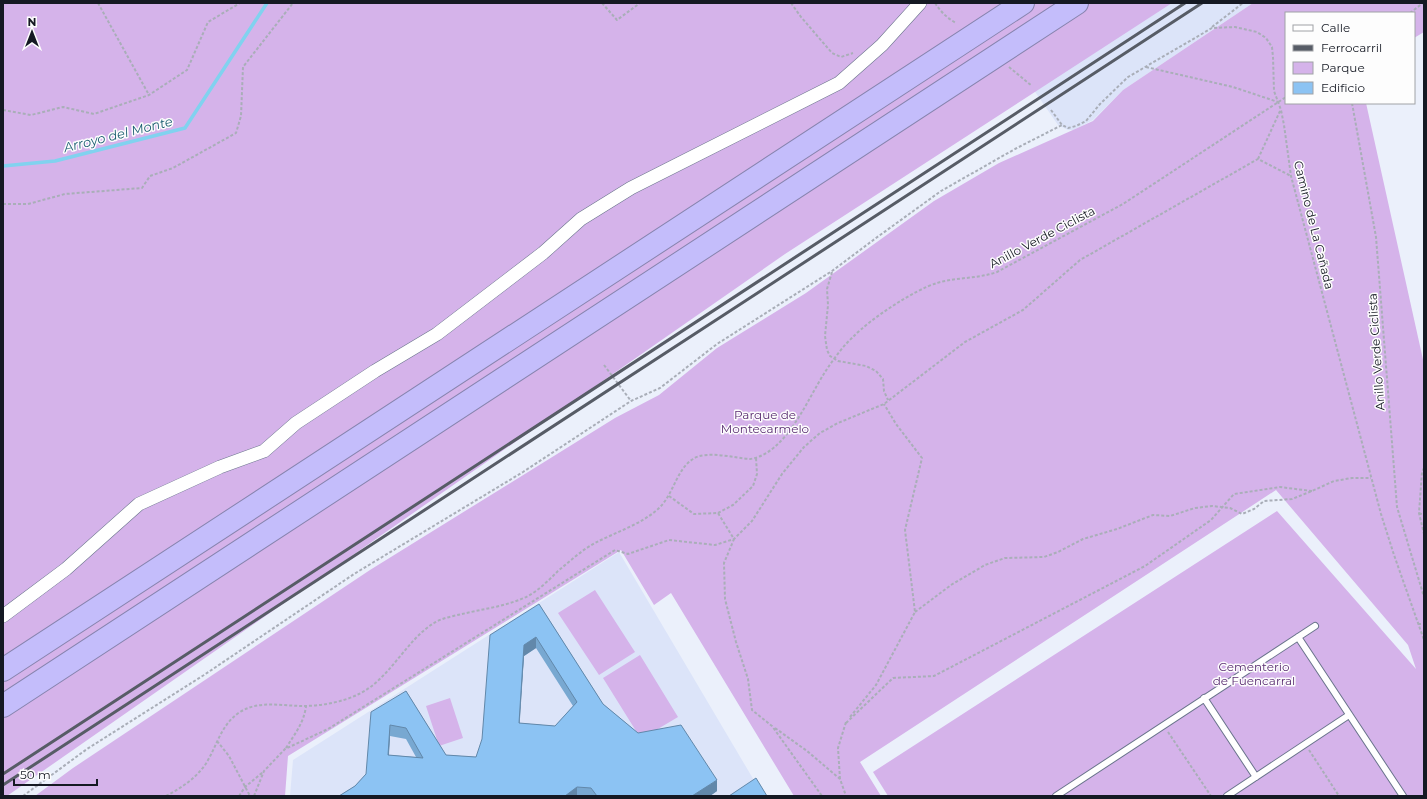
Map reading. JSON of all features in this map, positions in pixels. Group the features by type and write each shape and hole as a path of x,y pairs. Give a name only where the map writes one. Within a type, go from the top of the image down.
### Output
{"highway":[{"path":"3,670 1023,3"},
{"path":"3,706 1077,3"}],"street":[{"path":"3,616 66,569 139,504 220,467 264,450 296,423 375,371 437,334 543,253 581,219 631,188 839,83 882,44 920,3"}],"lane":[{"path":"1056,796 1314,626"},
{"path":"1298,637 1403,796"},
{"path":"1204,698 1256,777"},
{"path":"1227,796 1349,715"}],"path":[{"path":"98,3 149,95"},
{"path":"3,110 31,116 63,107 94,114 149,95 187,70 208,22 240,3"},
{"path":"3,204 28,204 65,194 142,188 150,176 173,168 236,133 241,116 243,68 293,3"},
{"path":"602,3 617,20 640,3"},
{"path":"791,3 832,53 841,57 856,52"},
{"path":"935,3 940,11 956,23"},
{"path":"1212,28 1243,3"},
{"path":"1411,12 1424,3"},
{"name":"Camino de La Cañada","path":"1062,125 1068,128 1086,121 1128,77 1212,28 1235,27 1256,32 1266,38 1272,47 1274,91 1281,110 1291,176 1371,478 1394,555 1424,640"},
{"path":"1009,67 1032,86"},
{"path":"1146,67 1234,87 1278,102"},
{"name":"Anillo Verde Ciclista","path":"756,458 769,452 787,433 797,420 824,373 853,336 887,310 920,291 945,281 986,276 997,272 1123,204 1285,98"},
{"name":"Anillo Verde Ciclista","path":"1352,104 1376,237 1397,507 1424,597"},
{"path":"24,796 87,750 204,675 354,574 523,472 631,401 660,388 717,344 832,271 940,192 1015,149 1062,125 1051,110"},
{"path":"840,780 807,751 752,710 748,679 736,642 725,599 724,563 734,539 752,521 782,474 804,447 820,434 838,423 884,404 965,342 1023,310 1080,260 1258,159 1281,110"},
{"path":"1258,159 1291,176"},
{"path":"832,271 827,289 828,305 825,340 828,353 834,359 844,363 866,366 876,371 883,379 884,391 888,401"},
{"path":"604,365 631,401"},
{"path":"884,404 896,424 922,458 905,530 915,612"},
{"path":"166,796 191,780 204,766 224,728 232,718 245,709 253,706 276,704 306,706 335,702 359,694 372,687 415,640 435,622 456,615 499,606 527,596 595,543 624,530 655,511 669,496 684,468 694,458 710,455 756,458 757,474 753,486 733,505 718,513 694,514 669,496"},
{"path":"1424,468 1422,472 1419,513 1424,534"},
{"path":"846,796 840,780 838,748 846,723 876,685 915,612 951,585 985,564 1005,558 1044,556 1058,552 1083,539 1117,530 1153,515 1170,516 1195,508 1212,506 1230,508 1242,514 1254,509 1264,501 1292,499 1312,492 1334,481 1352,478 1371,478"},
{"path":"846,723 893,678 934,676 1145,566 1211,520 1234,494 1280,487 1312,492"},
{"path":"718,513 734,539"},
{"path":"1419,513 1424,515"},
{"path":"285,750 328,729 615,550 628,554 668,540 715,545 734,539"},
{"path":"1418,624 1424,624"},
{"path":"239,796 245,786 264,771 285,750 298,731 306,706"},
{"path":"1163,725 1211,796"},
{"path":"772,726 822,796"},
{"path":"218,741 229,756 250,796"},
{"path":"1305,744 1339,796"},
{"path":"254,796 264,771"}],"shaded area":[{"path":"1125,3 1253,3 1123,90 1093,120 1073,130 1068,130 1058,125 1031,86"},
{"path":"619,552 755,782 765,796 290,796 293,760"}],"green space":[{"path":"3,3 1172,3 785,254 7,796 3,796"},
{"path":"1253,3 1424,3 1424,32 1415,37 1415,12 1285,12 1285,104 1366,104 1424,364 1424,796 888,796 873,772 1277,511 1416,669 1408,645 1276,490 860,762 881,796 794,796 671,593 654,605 621,550 288,756 285,796 35,796 73,768 370,570 615,418 659,395 717,348 806,293 934,201 999,163 1093,121 1123,90"},
{"path":"595,590 635,652 599,675 558,613"},
{"path":"640,655 678,717 641,739 603,678"},
{"path":"450,698 463,738 439,746 426,706"}],"building":[{"path":"539,604 603,704 638,733 681,725 717,780 692,796 597,796 591,788 577,787 565,796 339,796 355,786 366,774 371,712 406,691 446,755 476,757 482,739 490,635","holes":["536,637 577,702 555,726 519,723 524,645","390,725 406,728 423,758 388,755"]},
{"path":"756,778 767,796 729,796"}],"waterway":[{"name":"Arroyo del Monte","path":"3,166 55,161 185,128 267,3"}],"railway":[{"path":"3,774 1185,3"},
{"path":"3,785 1202,3"}],"park label":[{"name":"Parque de Montecarmelo","path":"765,421"},
{"name":"Cementerio de Fuencarral","path":"1254,673"}]}
